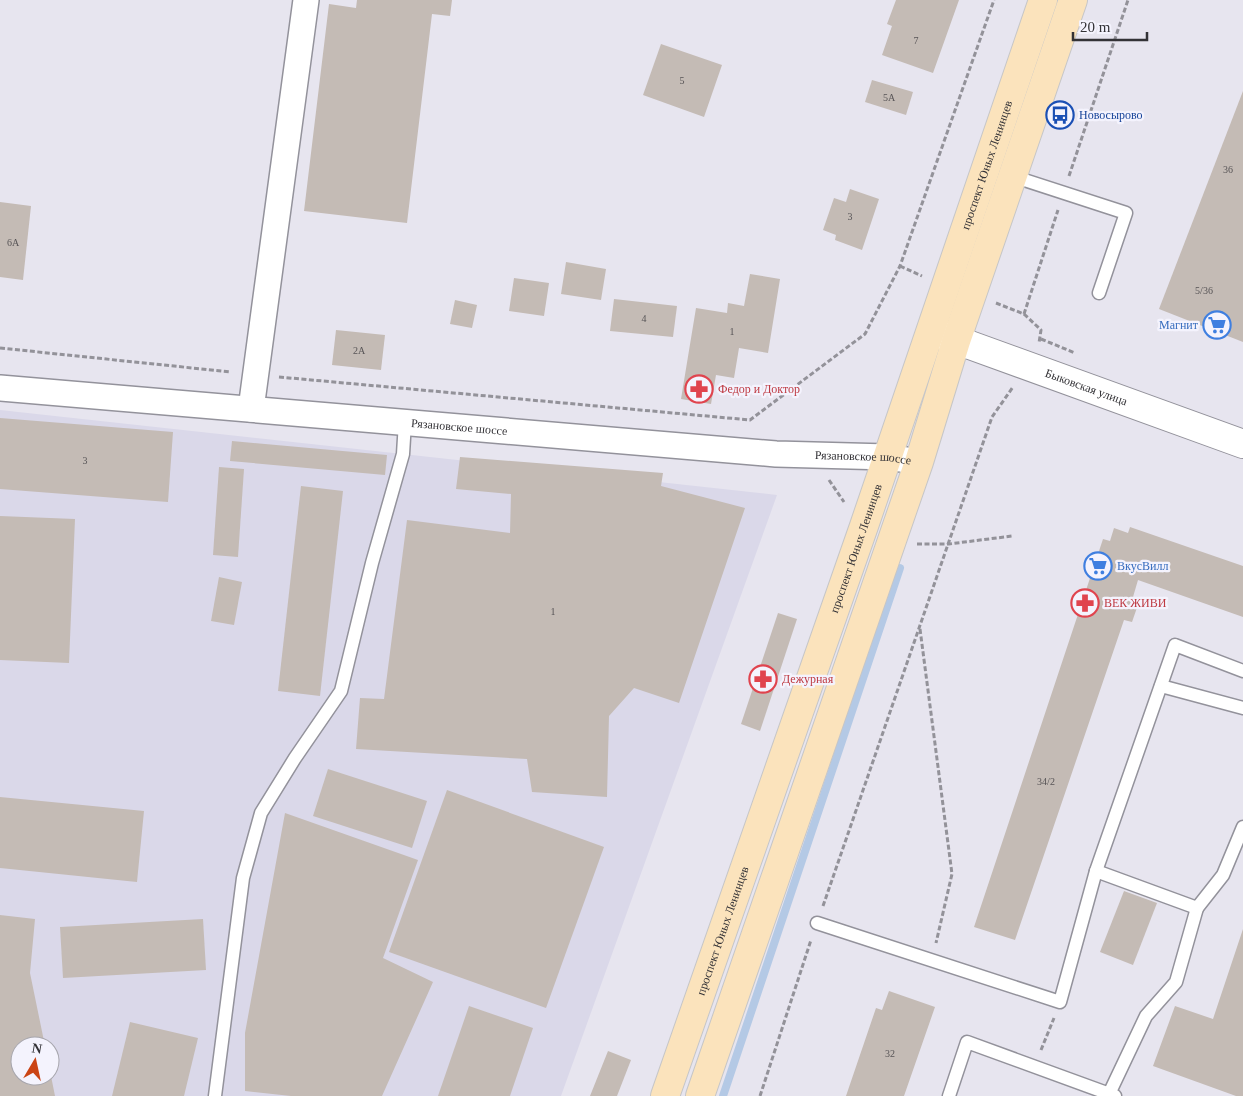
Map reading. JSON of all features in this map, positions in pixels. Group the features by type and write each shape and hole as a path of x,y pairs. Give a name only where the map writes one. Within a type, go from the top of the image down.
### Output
{"main road":[{"name":"проспект Юных Ленинцев","path":"665,1096 888,457 1043,0"},
{"path":"700,1096 893,536 956,341 1073,0"}],"street":[{"path":"251,409 306,0"},
{"name":"Быковская улица","path":"930,331 1243,444"},
{"name":"Рязановское шоссе","path":"0,388 794,455 888,457 918,462"}],"lane":[{"path":"1012,176 1126,213 1099,293"},
{"path":"215,1096 245,869 261,813 295,758 341,691 372,563 403,454 405,422"},
{"path":"817,923 1060,1002 1096,870 1162,686 1175,644 1243,671"},
{"path":"1162,686 1243,708"},
{"path":"949,1096 967,1042 1112,1095 1146,1016 1176,982 1197,908 1223,875 1243,827"},
{"path":"1096,870 1197,908"}],"path":[{"path":"0,348 257,375 750,420 865,334 900,266 994,0"},
{"path":"760,1096 817,923 992,416 1028,366 1041,339 1041,330 1024,314"},
{"path":"794,455 830,481 843,500 848,522 864,526"},
{"path":"893,536 915,544 949,544 1012,536"},
{"path":"920,628 952,874 936,944"},
{"path":"1034,1067 1060,1002"}],"shaded area":[{"path":"0,410 777,495 561,1096 0,1096"}],"building":[{"path":"357,0 452,0 450,16 432,14 407,223 304,211 329,4 356,8"},
{"path":"896,0 959,0 933,73 882,55 892,26 887,24"},
{"path":"661,44 722,65 704,117 643,95"},
{"path":"872,80 913,92 906,115 865,102"},
{"path":"1243,91 1243,342 1159,309"},
{"path":"850,189 879,199 862,250 835,240 836,235 823,230 834,198 846,202"},
{"path":"0,202 31,206 23,280 0,277"},
{"path":"566,262 606,269 601,300 561,294"},
{"path":"750,274 780,279 768,353 739,348 734,378 716,375 711,404 681,399 696,308 727,313 728,303 744,306"},
{"path":"514,278 549,283 544,316 509,311"},
{"path":"614,299 677,306 673,337 610,331"},
{"path":"455,300 477,305 472,328 450,324"},
{"path":"336,330 385,335 381,370 332,365"},
{"path":"0,418 173,432 168,502 0,489"},
{"path":"232,441 387,455 385,475 230,461"},
{"path":"460,457 663,473 661,486 745,508 679,703 634,688 609,716 607,797 532,792 527,759 356,749 360,698 384,699 407,520 510,533 511,494 456,489"},
{"path":"219,467 244,469 238,557 213,555"},
{"path":"301,486 343,491 320,696 278,691"},
{"path":"0,516 75,519 69,663 0,660"},
{"path":"1130,527 1243,566 1243,617 1138,580 1133,597 1140,599 1132,622 1124,620 1015,940 974,927 1103,539 1110,541 1114,528 1128,533"},
{"path":"219,577 242,582 234,625 211,621"},
{"path":"778,613 797,619 760,731 741,724"},
{"path":"328,769 427,801 412,848 313,816"},
{"path":"447,790 604,847 546,1008 389,952"},
{"path":"0,797 144,811 137,882 0,868"},
{"path":"285,813 418,860 383,958 433,982 382,1096 291,1096 245,1091 245,1033"},
{"path":"1124,891 1157,903 1133,965 1100,952"},
{"path":"0,915 35,919 30,973 43,1036 10,1036 10,1086 53,1086 55,1096 0,1096"},
{"path":"203,919 206,970 63,978 60,927"},
{"path":"1243,929 1243,1096 1236,1096 1153,1066 1175,1006 1213,1019"},
{"path":"889,991 935,1007 904,1096 846,1096 876,1008 882,1010"},
{"path":"469,1006 533,1028 510,1096 438,1096"},
{"path":"130,1022 198,1038 184,1096 112,1096"},
{"path":"608,1051 631,1060 617,1096 590,1096"}],"waterway":[{"path":"723,1096 900,568"}],"place":[{"name":"Новосырово","path":"1060,115"},
{"name":"Магнит","path":"1217,325"},
{"name":"Федор и Доктор","path":"699,389"},
{"name":"ВкусВилл","path":"1098,566"},
{"name":"ВЕК ЖИВИ","path":"1085,603"},
{"name":"Дежурная","path":"763,679"}]}
